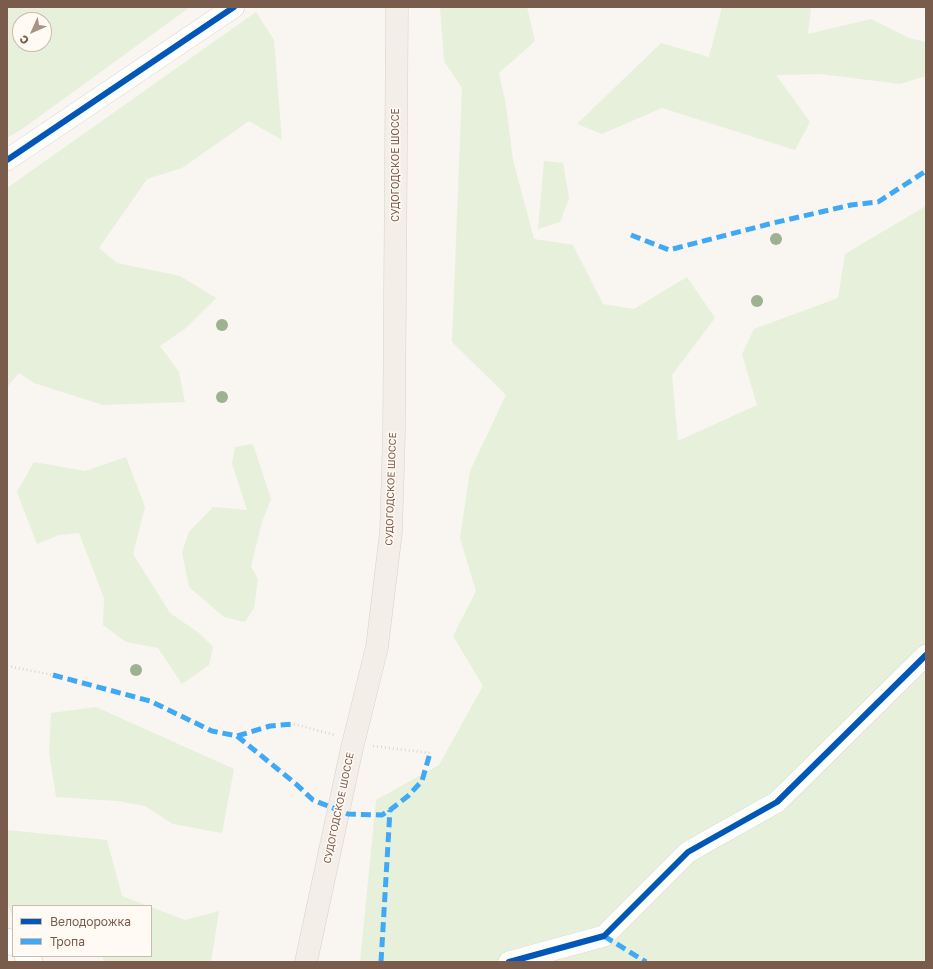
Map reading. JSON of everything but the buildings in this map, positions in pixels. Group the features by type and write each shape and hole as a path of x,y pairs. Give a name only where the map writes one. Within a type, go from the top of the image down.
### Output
{"main road":[{"name":"СУДОГОДСКОЕ ШОССЕ","path":"306,962 376,647 391,532 394,425 397,7"}],"street":[{"path":"7,160 234,7"},
{"path":"509,962 604,936 688,852 777,802 926,655"}],"path":[{"path":"7,666 53,675"},
{"path":"294,724 354,743 430,753"}],"green space":[{"path":"7,7 190,7 25,127 7,138"},
{"path":"440,7 527,7 535,41 499,73 506,105 513,160 534,239 573,245 603,304 634,309 687,277 715,318 672,375 678,441 757,405 742,354 754,329 838,298 845,254 926,206 926,962 360,962 376,800 439,765 483,686 453,636 476,591 460,538 470,471 506,395 452,342 462,88 444,61"},
{"path":"722,7 811,7 808,34 871,19 909,38 926,42 926,76 900,84 821,74 776,75 810,122 795,150 662,108 602,134 577,124 661,43 709,57"},
{"path":"256,12 274,40 282,140 249,121 182,168 147,179 99,248 117,263 180,276 216,298 186,328 160,346 179,372 185,402 103,405 34,383 19,373 7,387 7,188"},
{"path":"544,161 563,163 569,198 560,222 538,229"},
{"path":"253,444 271,499 262,522 251,566 258,579 254,608 245,622 224,617 189,587 182,552 189,532 213,507 247,510 232,463 235,447"},
{"path":"126,457 145,507 133,554 170,613 199,633 213,647 209,665 182,684 158,648 126,642 103,625 104,598 79,533 59,535 37,544 17,492 34,462 85,471"},
{"path":"96,707 234,769 222,833 173,824 145,806 117,801 56,797 49,752 51,713"},
{"path":"7,830 107,840 122,896 145,905 12,905 12,914 7,905"},
{"path":"152,907 185,920 219,911 211,962 104,962 102,957 152,957"}],"marked path":[{"path":"631,235 669,250 769,224 851,205 878,202 926,171"},
{"path":"53,675 150,701 212,731 237,736 270,726 294,724"},
{"path":"237,736 296,784 313,800 348,814 382,815 390,810 408,796 422,781 430,753"},
{"path":"381,962 390,810"},
{"path":"604,936 646,962"}],"cycle path":[{"path":"7,160 234,7"},
{"path":"509,962 604,936 688,852 777,802 926,655"}]}
